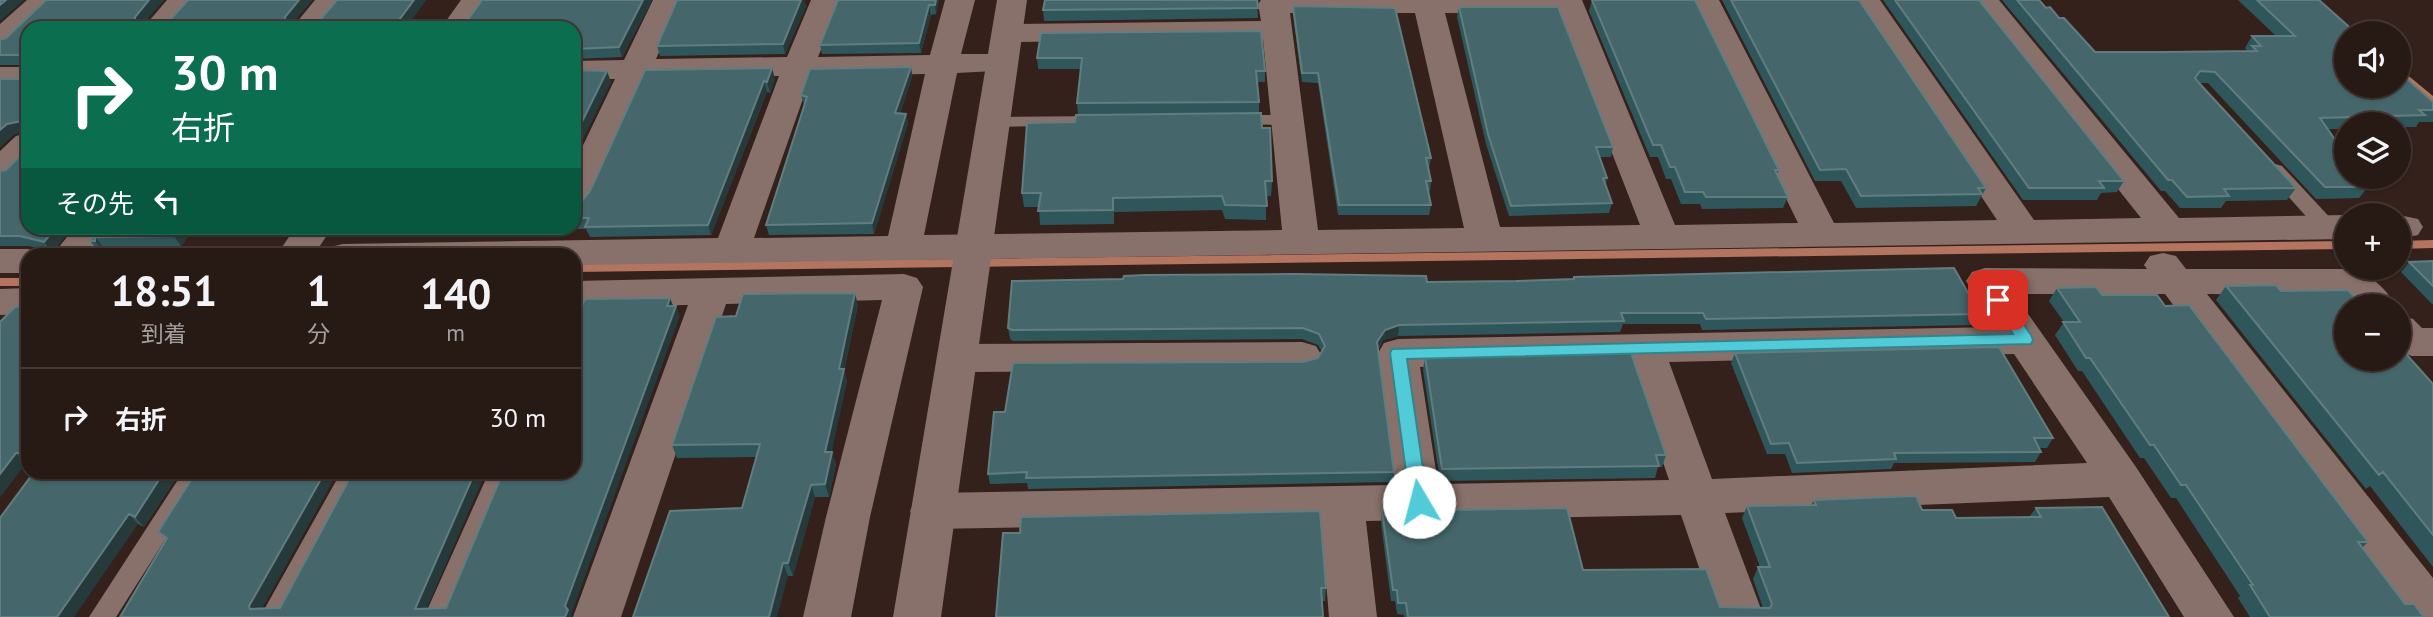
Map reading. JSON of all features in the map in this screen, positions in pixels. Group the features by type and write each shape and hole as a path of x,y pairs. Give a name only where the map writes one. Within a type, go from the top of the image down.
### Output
{"street":[{"path":"21,21 45,0"},
{"path":"164,21 183,0"},
{"path":"313,21 331,0"},
{"path":"461,21 477,0"},
{"path":"581,186 668,0"},
{"path":"732,249 799,65 826,0"},
{"path":"904,246 943,63 960,0"},
{"path":"1704,0 1822,234"},
{"path":"1865,0 2023,231"},
{"path":"1983,0 2153,230 2174,280 2433,613"},
{"path":"581,69 943,63 1007,32 1274,12 1428,4 1568,2 1662,236"},
{"path":"1428,4 1485,239"},
{"path":"1274,12 1301,241"},
{"path":"0,40 21,21"},
{"path":"917,617 1007,32"},
{"path":"0,77 21,77"},
{"path":"0,170 21,150"},
{"path":"450,248 556,240 732,249 2334,228"},
{"path":"0,261 21,261"},
{"path":"2210,617 2121,479 1985,281 2353,282 2365,294"},
{"path":"581,301 712,290 904,287 848,517 827,617"},
{"path":"597,617 712,290"},
{"path":"1419,502 1398,353 2025,340"},
{"path":"1644,348 1740,617"},
{"path":"957,358 1302,356"},
{"path":"932,511 1697,497 2121,479"},
{"path":"1342,503 1353,617"}],"lane":[{"path":"1217,120 1287,120"},
{"path":"994,122 1119,121"},
{"path":"2264,159 2334,225"},
{"path":"102,617 191,479"},
{"path":"273,617 349,479"},
{"path":"437,617 498,479"}],"building":[{"path":"46,0 149,0 135,20 170,20 188,0 299,0 285,20 320,20 337,0 414,0 398,21 24,21"},
{"path":"482,0 643,0 619,47 581,49 581,21 467,21"},
{"path":"677,0 801,0 783,44 657,46"},
{"path":"838,0 936,0 935,5 929,5 919,43 820,45"},
{"path":"1045,0 1257,0 1258,8 1043,10"},
{"path":"1592,0 1695,0 1779,170 1775,170 1788,197 1706,197 1703,192 1685,192 1675,167 1670,167 1661,145 1653,145"},
{"path":"1731,0 1859,0 1986,188 1978,188 1982,194 1861,196 1846,169 1820,170"},
{"path":"1895,0 1979,0 2124,181 2099,181 2104,188 2029,188"},
{"path":"2017,0 2039,0 2046,8 2050,7 2059,18 2064,18 2095,52 2163,52 2257,51 2252,46 2261,46 2252,36 2295,36 2257,0 2319,0 2343,21 2334,21 2334,98 2411,98 2411,83 2433,102 2433,110 2419,110 2425,115 2411,115 2411,112 2334,112 2334,118 2320,118 2334,138 2334,187 2325,187 2215,72 2200,71 2195,78 2199,83 2296,188 2224,189 2229,196 2187,197 2172,180 2168,180"},
{"path":"1293,6 1395,8 1431,158 1426,158 1431,181 1426,181 1431,205 1339,205 1318,73 1302,73"},
{"path":"1459,7 1558,7 1613,147 1596,147 1612,203 1511,206 1488,134"},
{"path":"21,24 21,55 0,55 0,40"},
{"path":"1261,31 1265,71 1256,71 1259,102 1077,103 1082,58 1037,58 1041,33"},
{"path":"911,67 895,113 906,114 872,223 766,225 807,97 801,95 810,69"},
{"path":"772,68 767,82 764,81 708,225 585,227 589,218 581,218 581,201 590,191 645,70"},
{"path":"581,70 607,71 581,124"},
{"path":"0,79 21,79 21,121 7,124 0,130"},
{"path":"1261,113 1262,128 1270,128 1272,181 1265,181 1267,206 1225,205 1222,196 1113,198 1113,210 1038,211 1041,193 1022,193 1027,123 1075,122 1076,115"},
{"path":"21,155 21,235 50,235 44,242 20,236 0,236 0,171 6,170"},
{"path":"95,235 175,235 95,237 95,241 90,241"},
{"path":"2433,261 2433,286 2411,264"},
{"path":"1954,268 1980,314 1706,319 1703,313 1621,313 1624,321 1399,325 1385,330 1377,342 1394,472 1026,478 1027,472 988,474 994,412 1005,412 1013,363 1303,362 1318,358 1325,346 1319,334 1303,328 1012,330 1008,328 1012,281 1123,279 1124,276 1146,275 1295,274 1426,276 1427,282 1516,281 1574,277"},
{"path":"2276,285 2281,291 2348,290 2352,294 2334,294 2334,371 2411,371 2411,359 2433,384 2433,535 2383,472 2379,475 2226,286"},
{"path":"2096,287 2102,295 2157,295 2165,306 2189,305 2368,542 2358,542 2405,604 2414,604 2424,617 2270,617 2250,585 2253,585 2186,485 2181,485 2154,445 2150,445 2063,322 2080,322 2057,288"},
{"path":"855,293 839,369 844,369 825,452 832,452 825,484 811,485 788,563 783,563 769,617 633,617 670,511 742,508 760,444 672,445 716,317 736,316 743,294"},
{"path":"670,298 667,306 676,306 565,606 568,610 565,617 120,617 167,538 158,532 192,479 321,479 249,606 250,609 280,608 349,479 472,479 415,609 446,608 500,479 581,479 581,308 585,299"},
{"path":"21,306 21,459 20,453 16,453 0,474 0,322 15,307"},
{"path":"1999,347 2053,438 2034,438 2041,452 1894,453 1896,459 1797,463 1789,443 1771,444 1735,353"},
{"path":"1631,353 1666,455 1656,455 1659,466 1442,469 1425,357"},
{"path":"29,479 159,479 135,517 129,514 57,617 0,617 0,518"},
{"path":"1916,496 1922,510 1952,510 1956,518 2041,517 2036,508 2102,507 2169,617 1408,617 1406,603 1398,603 1397,590 1393,590 1382,511 1567,508 1583,570 1706,569 1720,607 1770,608 1772,604 1758,567 1770,567 1747,506 1816,505 1814,500"},
{"path":"1320,511 1326,588 1321,588 1323,617 996,617 1003,533 1020,533 1021,517"}],"waterway":[{"path":"2411,82 2433,101"},
{"path":"2411,245 2433,244"},
{"path":"581,268 2334,245"},
{"path":"0,282 21,282"}],"route":[{"path":"1419,502 1398,353 2025,340 1998,300"}]}
